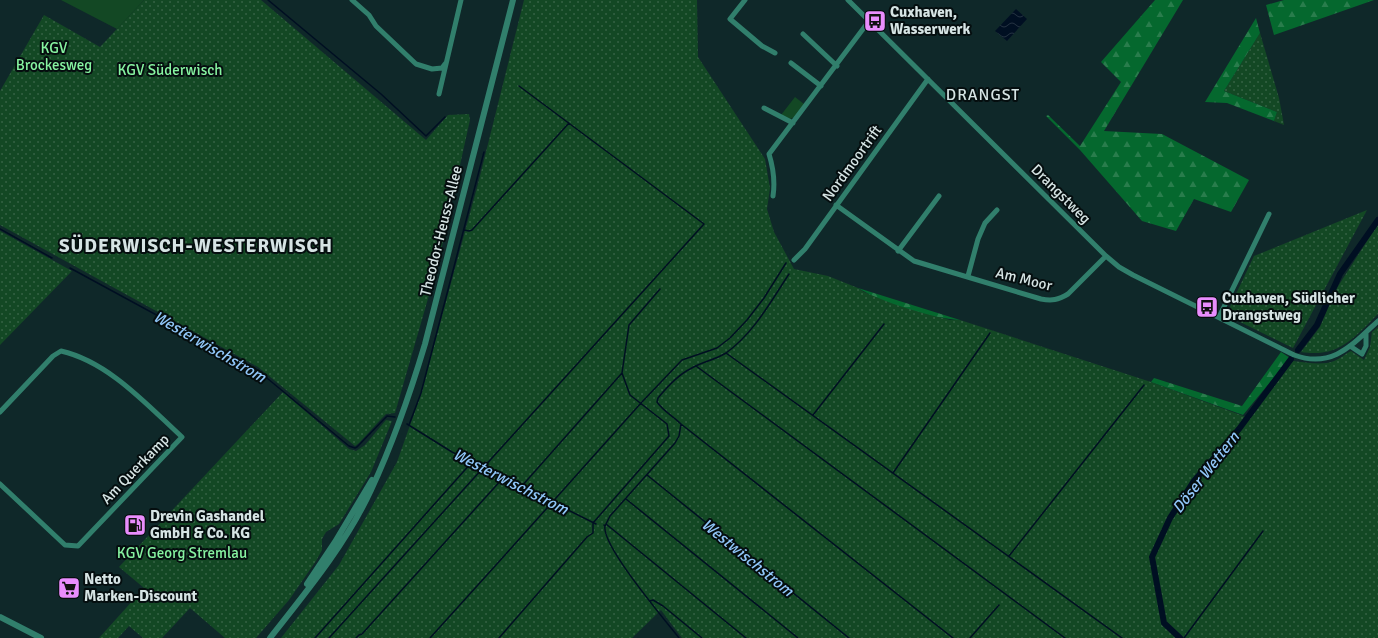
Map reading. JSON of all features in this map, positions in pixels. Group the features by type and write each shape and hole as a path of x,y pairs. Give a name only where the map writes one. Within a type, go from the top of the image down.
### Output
{"street":[{"path":"352,0 369,15 376,26 416,64 432,69 442,68 445,64"},
{"path":"439,94 461,0"},
{"name":"Theodor-Heuss-Allee","path":"270,638 299,601 337,543 382,465 399,425 425,344 513,0"},
{"path":"745,0 730,19 762,46 775,53"},
{"name":"Drangstweg","path":"848,0 1106,256 1119,267 1294,355 1317,360 1325,359 1338,354 1350,346 1378,322"},
{"path":"773,196 774,188 769,154 870,21"},
{"path":"803,34 837,66"},
{"path":"791,63 821,86"},
{"name":"Nordmoortrift","path":"794,260 805,249 928,79"},
{"path":"764,108 793,123"},
{"path":"898,250 939,196"},
{"name":"Am Moor","path":"836,205 914,261 1041,299 1052,301 1068,294 1106,256"},
{"path":"968,276 978,239 985,223 997,210"},
{"path":"1219,317 1269,214"},
{"path":"1350,346 1362,354 1366,346 1366,333"},
{"name":"Am Querkamp","path":"0,412 53,356 61,351 74,354 112,376 128,388 182,437 78,546 65,545 0,484"},
{"name":"Theodor-Heuss-Allee","path":"264,638 293,604 337,543"},
{"path":"0,617 40,638"}],"green space":[{"path":"61,0 144,0 117,29"},
{"path":"144,0 261,0 426,140 448,115 469,114 470,120 438,264 395,413 386,414 355,446 258,367 0,225 0,91 44,15 100,47"},
{"path":"524,0 697,0 698,57 765,159 770,188 767,209 774,232 794,269 828,276 858,288 864,292 902,306 950,320 960,320 1151,382 1249,418 1293,361 1324,363 1334,361 1351,351 1364,360 1370,347 1372,332 1378,327 1378,638 682,638 661,610 632,638 281,638 339,565 397,462 420,397 478,184"},
{"path":"1155,0 1183,0 1104,131 1162,134 1249,180 1231,212 1194,199 1176,231 1142,221 1080,150 1046,116 1048,115 1080,146 1121,82 1101,62"},
{"path":"1284,0 1374,0 1274,35 1266,5"},
{"path":"1256,18 1260,33 1224,91 1277,112 1274,121 1227,103 1205,102"},
{"path":"1260,33 1279,98 1284,125 1274,121 1277,112 1224,91"},
{"path":"795,97 804,104 795,117 790,119 781,115"},
{"path":"1367,210 1293,348 1226,315 1254,256"},
{"path":"1378,224 1378,314 1344,345 1325,352 1301,352 1320,327 1335,291"},
{"path":"0,231 72,271 0,345"},
{"path":"858,288 960,320 937,317 923,313 878,298"},
{"path":"1281,352 1290,358 1243,415 1151,382 1154,378 1242,406"},
{"name":"KGV Georg Stremlau","path":"283,392 349,449 356,451 365,445 386,420 392,421 371,472 339,524 326,532 322,539 322,550 289,600 256,638 225,638 190,608 162,638 143,638 129,626 118,638 99,638 144,588 119,567"}],"water":[{"path":"1016,9 1027,19 1007,41 995,31"}],"waterway":[{"path":"268,0 381,94 426,136 445,117"},
{"path":"329,638 704,224 519,86"},
{"path":"464,230 472,230 569,123"},
{"path":"409,425 421,393 484,152"},
{"name":"Döser Wettern","path":"1298,350 1317,325 1340,274 1378,220"},
{"name":"Westerwischstrom","path":"0,229 52,258"},
{"path":"430,638 641,403 682,360 717,348 730,338 747,320 764,298 786,263"},
{"name":"Westerwischstrom","path":"70,268 256,369 349,446 355,448 357,447 387,416 395,417"},
{"path":"604,525 605,526 610,516 675,443 679,436 681,424 659,405 657,402 658,398 681,375 726,353 736,345 761,316 789,274"},
{"path":"499,638 587,537 593,533 593,523 669,436 667,424 630,395 622,373 629,325 660,289"},
{"path":"813,415 884,324"},
{"path":"893,473 990,333"},
{"path":"726,353 1122,638"},
{"name":"Döser Wettern","path":"1180,638 1164,623 1152,557 1170,518 1194,481 1239,429 1291,359"},
{"path":"696,366 1065,638"},
{"path":"521,487 622,373"},
{"path":"1009,556 1144,385"},
{"name":"Westerwischstrom","path":"407,424 452,452 596,524"},
{"path":"681,424 953,638"},
{"path":"315,638 472,462"},
{"name":"Westwischstrom","path":"647,475 849,638"},
{"path":"356,638 362,634 503,478"},
{"path":"626,499 798,638"},
{"path":"606,524 746,638"},
{"path":"605,526 606,536 623,565 648,600 679,638"},
{"path":"1184,638 1263,531"},
{"path":"650,601 653,600 663,606 702,638"},
{"path":"970,638 999,605"}],"place":[{"name":"Cuxhaven, Wasserwerk","path":"875,21"},
{"name":"Cuxhaven, Südlicher Drangstweg","path":"1207,307"},
{"name":"Drevin Gashandel GmbH & Co. KG","path":"135,525"},
{"name":"Netto Marken-Discount","path":"69,588"}],"district":[{"name":"DRANGST","path":"983,94"},
{"name":"SÜDERWISCH-WESTERWISCH","path":"196,245"}],"park label":[{"name":"KGV Brockesweg","path":"54,56"},
{"name":"KGV Süderwisch","path":"170,70"}]}
